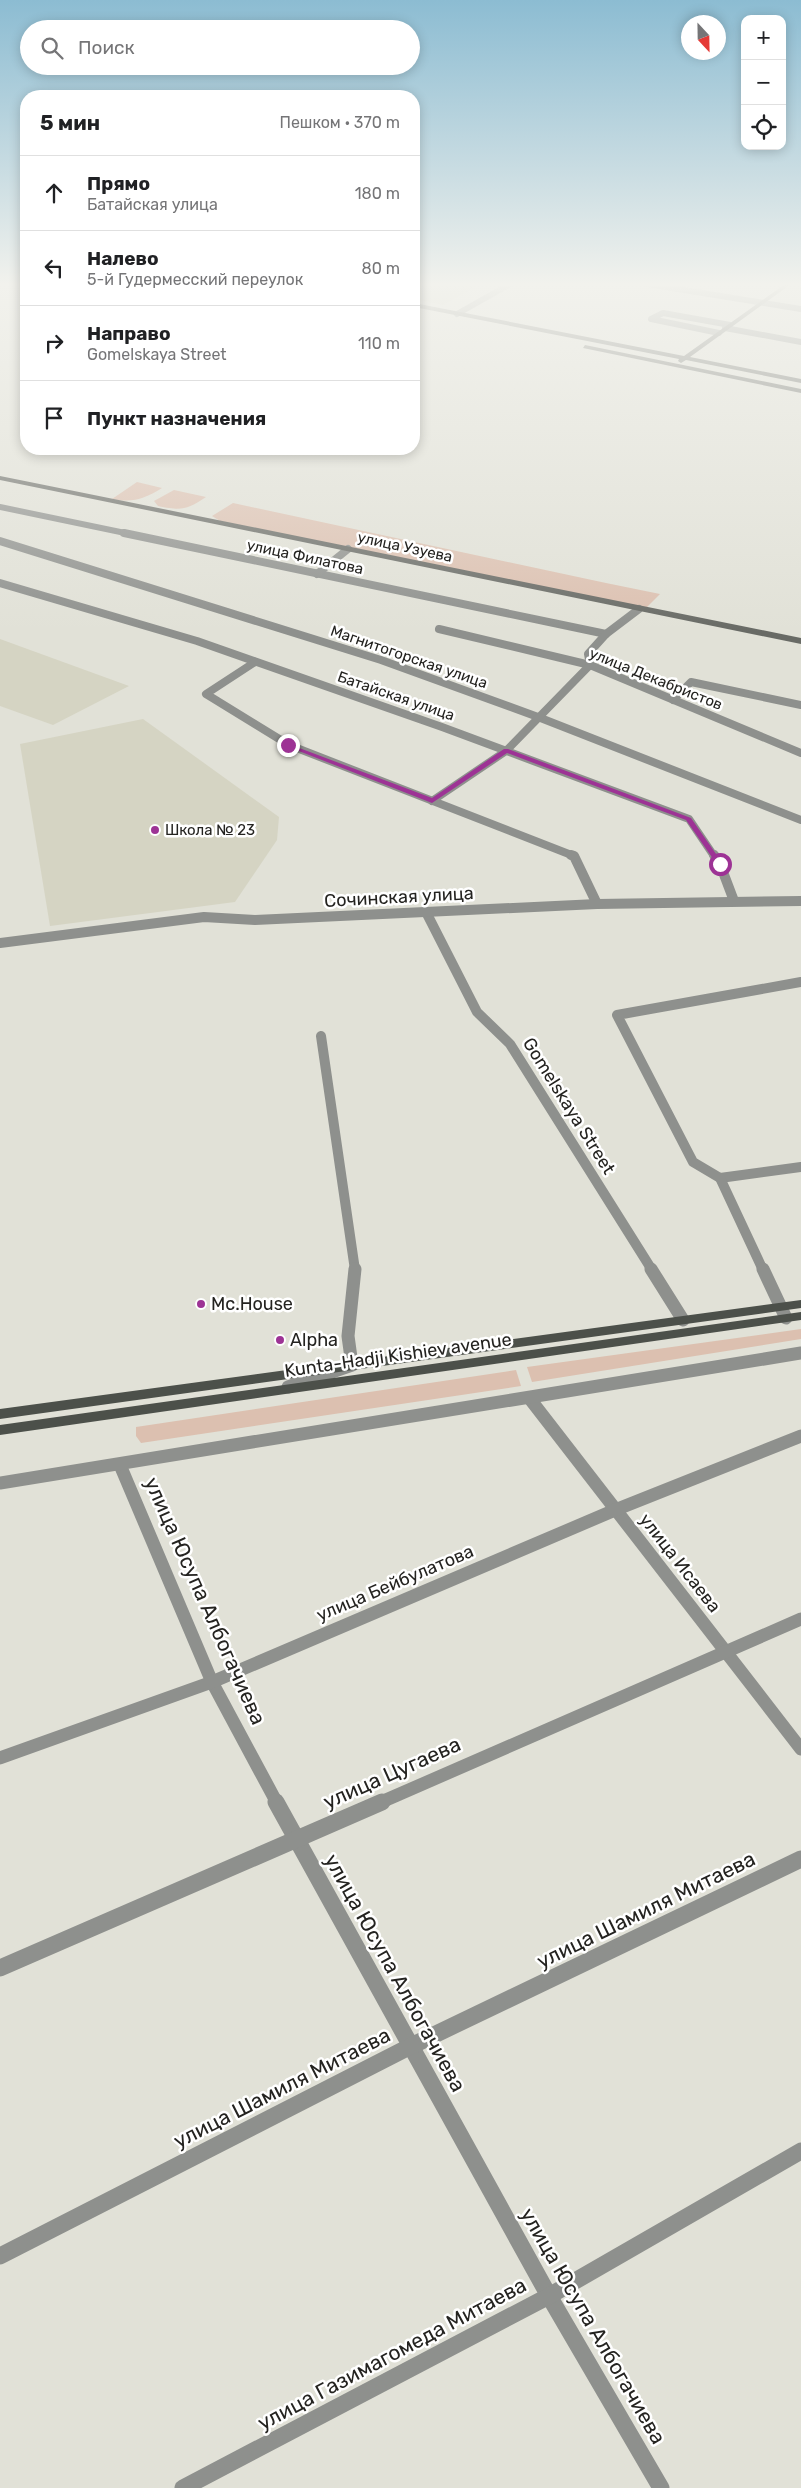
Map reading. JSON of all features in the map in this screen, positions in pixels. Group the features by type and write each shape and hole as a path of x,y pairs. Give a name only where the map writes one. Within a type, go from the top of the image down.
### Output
{"main road":[{"name":"Kunta-Hadji Kishiev avenue","path":"0,1430 275,1392 784,1312 801,1304"},
{"name":"Kunta-Hadji Kishiev avenue","path":"0,1414 683,1320 784,1312 801,1316"}],"street":[{"name":"улица Узуева","path":"1,478 801,641"},
{"name":"улица Филатова","path":"0,507 606,634"},
{"name":"Магнитогорская улица","path":"0,541 381,660 538,717 801,820"},
{"path":"317,574 348,549"},
{"name":"Батайская улица","path":"0,583 197,641 506,751 688,819 720,864 734,901"},
{"path":"432,801 506,751 528,731 538,717 590,665 588,654 606,634 639,609"},
{"name":"улица Декабристов","path":"439,629 590,665 801,753"},
{"path":"255,662 206,694 288,745 574,856 597,904"},
{"path":"673,700 691,682 801,705"},
{"name":"Сочинская улица","path":"0,943 204,917 255,920 597,904 801,901"},
{"name":"Gomelskaya Street","path":"426,912 477,1012 510,1044 683,1320"},
{"path":"784,1312 720,1178 693,1162 617,1015 801,982"},
{"path":"275,1392 352,1365 348,1336 355,1267 321,1036"},
{"path":"720,1178 801,1167"},
{"path":"0,1483 801,1353"},
{"name":"улица Исаева","path":"530,1398 801,1749"},
{"name":"улица Бейбулатова","path":"0,1758 212,1682 615,1510 784,1441 801,1436"},
{"name":"улица Юсупа Албогачиева","path":"120,1465 212,1682 549,2296 661,2488"},
{"name":"улица Цугаева","path":"0,1968 801,1619"},
{"name":"улица Шамиля Митаева","path":"0,2256 411,2046 801,1860"},
{"name":"улица Газимагомеда Митаева","path":"183,2488 549,2296 801,2151"}],"shaded area":[{"path":"137,482 162,488 138,499 126,501 112,499"},
{"path":"174,490 206,497 193,505 178,509 158,506 154,501"},
{"path":"233,503 660,594 646,608 220,521 212,516"},
{"path":"0,639 129,686 53,725 0,706"},
{"name":"Школа № 23","path":"143,719 279,817 277,840 235,902 50,926 20,744"},
{"path":"801,1329 801,1339 532,1382 527,1367"},
{"path":"516,1370 521,1386 141,1443 136,1436 136,1427"}],"place":[{"name":"Школа № 23","path":"155,830"},
{"name":"Mc.House","path":"201,1304"},
{"name":"Alpha","path":"280,1340"}],"route":[{"path":"288,745 432,801 506,751 688,819 720,864"}]}
